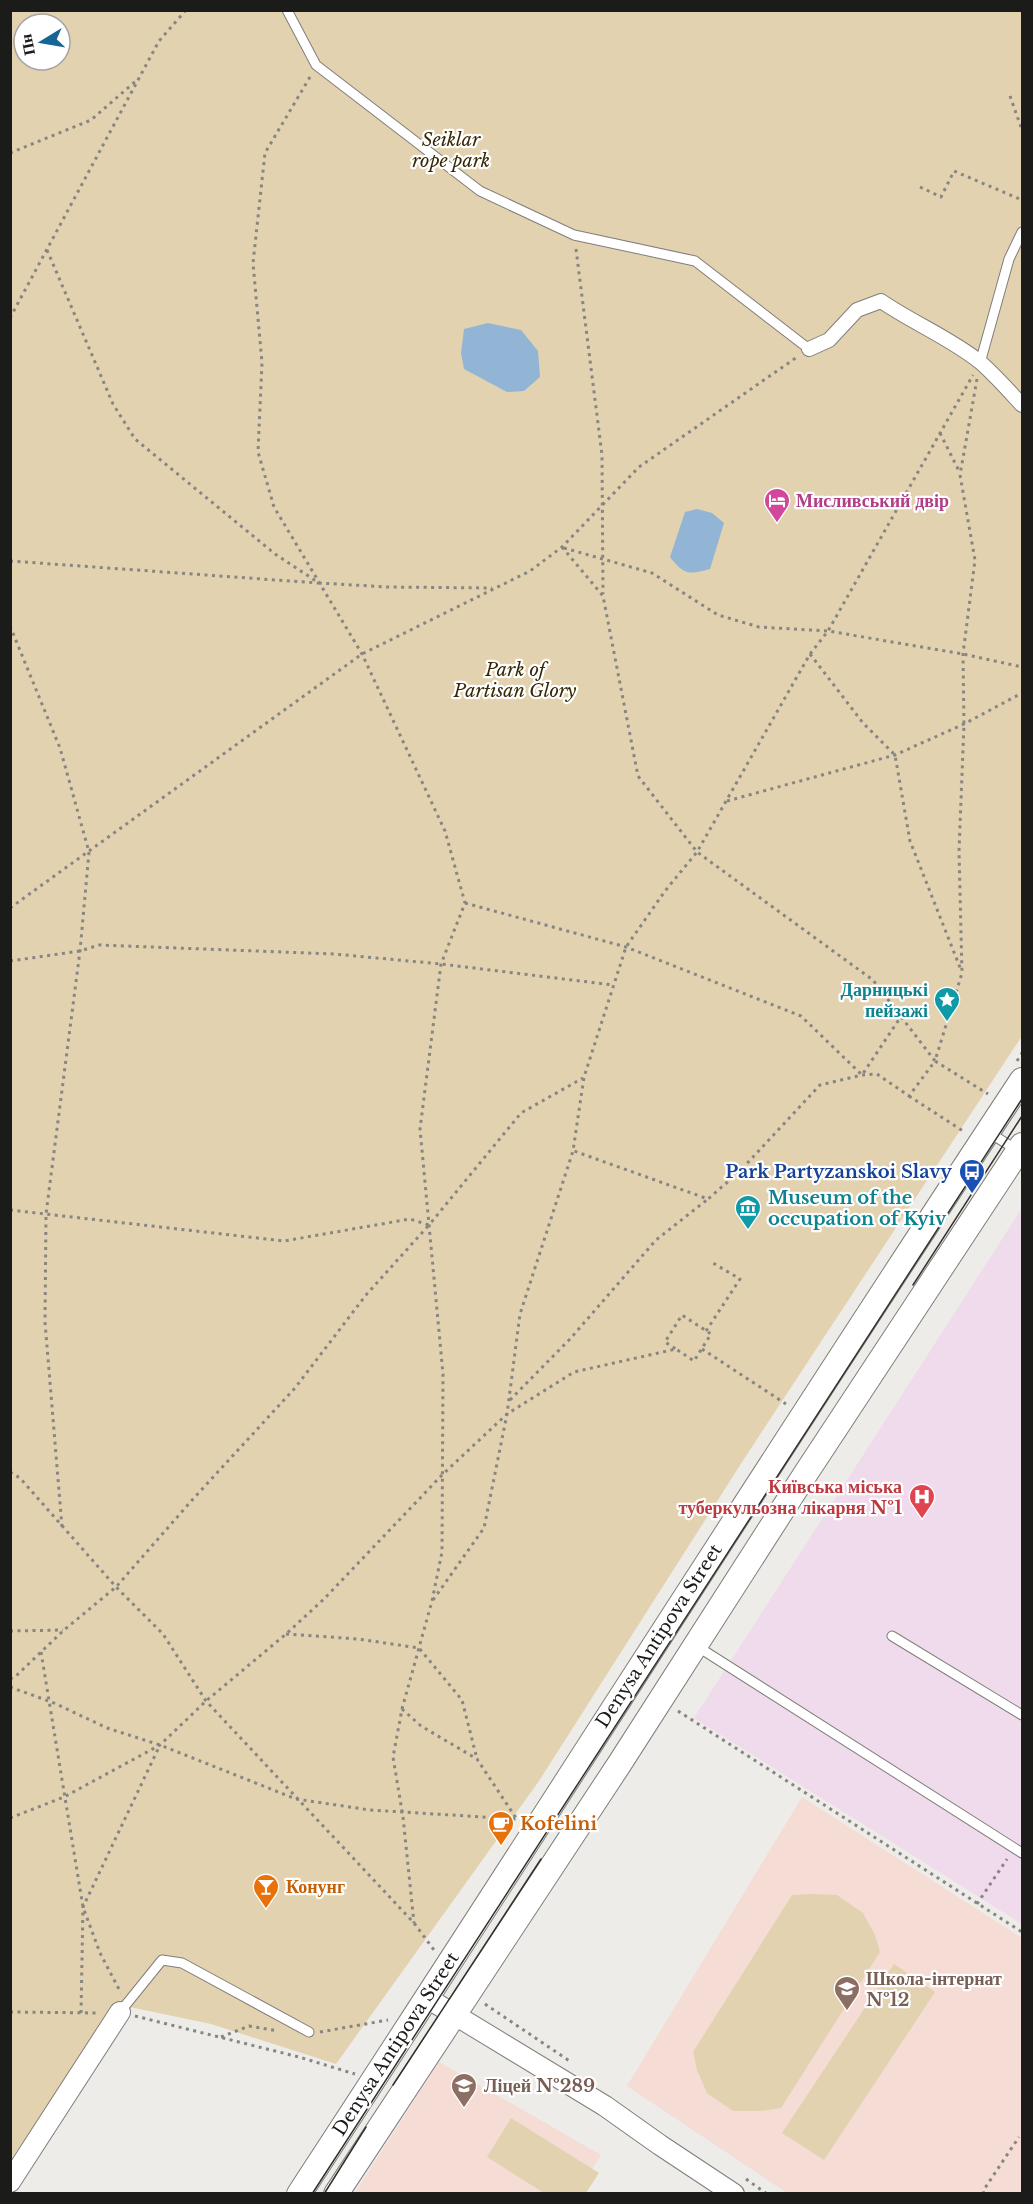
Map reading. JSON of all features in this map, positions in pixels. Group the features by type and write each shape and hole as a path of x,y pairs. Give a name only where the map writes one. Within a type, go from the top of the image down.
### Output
{"street":[{"path":"809,349 829,340 857,310 881,301 903,316 935,332 980,363 1023,405"},
{"name":"Denysa Antipova Street","path":"299,2193 846,1347 978,1133 1023,1080"},
{"name":"Denysa Antipova Street","path":"336,2193 1021,1150"},
{"path":"427,1998 605,2106 734,2193"},
{"path":"10,2182 123,2008"}],"lane":[{"path":"287,10 316,65 480,191 574,235 695,261 809,349"},
{"path":"980,363 1009,259 1023,232"},
{"path":"978,1133 1021,1150"},
{"path":"892,1636 1023,1715"},
{"path":"694,1645 1018,1850"},
{"path":"123,2008 162,1960 182,1963 309,2032"}],"path":[{"path":"10,318 159,41 186,10"},
{"path":"316,65 265,153 253,263 262,363 258,452 274,507 362,654 445,831 465,903 441,964 420,1129 443,1374 442,1552 432,1601 402,1710 393,1757 402,1812 414,1923"},
{"path":"10,153 91,120 139,78"},
{"path":"1010,96 1023,130"},
{"path":"920,187 941,198 954,171 1023,200"},
{"path":"574,235 602,455 603,596 638,776 697,852 873,980 935,1061 992,1097"},
{"path":"47,250 113,404 135,439 275,554 320,583"},
{"path":"10,908 362,654 530,571 562,547 639,467 809,349"},
{"path":"432,1601 484,1528 507,1414 520,1314 573,1150 584,1077 626,947 665,891 697,852 810,654 828,632 980,363"},
{"path":"960,475 980,363"},
{"path":"909,1096 935,1061 962,973 959,851 964,724 963,654 975,560 960,475 940,433"},
{"path":"562,547 652,573 718,615 759,627 828,632 963,654 1023,667"},
{"path":"562,547 603,596"},
{"path":"10,561 388,587 495,588"},
{"path":"10,626 60,748 89,852 80,951 46,1214 45,1322 62,1527"},
{"path":"810,654 863,723 895,755 910,841 962,973"},
{"path":"726,801 895,755 964,724 1023,693"},
{"path":"465,903 626,947 801,1016 862,1075"},
{"path":"10,961 80,951 99,945 334,954 441,964 614,985"},
{"path":"862,1075 901,1017"},
{"path":"508,1401 570,1339 656,1239 739,1172 820,1085 862,1075 877,1074 909,1096 978,1133"},
{"path":"10,1679 116,1587 295,1388 366,1295 429,1226 521,1113 584,1077"},
{"path":"573,1150 708,1199"},
{"path":"10,1210 284,1241 410,1219 429,1226"},
{"path":"706,1330 740,1279 713,1263"},
{"path":"682,1316 711,1334 702,1349 694,1361 665,1342 682,1316"},
{"path":"10,1818 64,1797 160,1745 206,1701 324,1599 442,1475 507,1414 574,1372 676,1349"},
{"path":"702,1349 794,1410"},
{"path":"10,1472 20,1478 116,1587 163,1634 206,1701 414,1923 437,1954 449,1962"},
{"path":"10,1631 64,1630"},
{"path":"286,1634 358,1639 419,1648 462,1700 477,1759 521,1826"},
{"path":"41,1652 83,1907 123,2008"},
{"path":"10,1687 48,1701 107,1728 160,1745 296,1799 370,1810 516,1819"},
{"path":"674,1708 1023,1932"},
{"path":"402,1710 421,1726 477,1759"},
{"path":"81,2013 83,1907 160,1745"},
{"path":"977,1904 1018,1850"},
{"path":"10,1895 10,1911"},
{"path":"10,2012 81,2013 123,2008 374,2079"},
{"path":"984,2193 983,2191 1019,2137"}],"shaded area":[{"name":"Київська міська туберкульозна лікарня №1","path":"1022,1208 1022,1924 694,1718"},
{"name":"Школа-інтернат №12","path":"802,1797 1022,1938 1022,2193 787,2193 627,2086"},
{"name":"Ліцей №289","path":"439,2062 601,2155 577,2193 354,2194"}],"green space":[{"name":"Park of Partisan Glory","path":"11,11 1022,11 1022,1036 744,1459 539,1781 336,2064 211,2024 120,2005 11,2159"},
{"path":"792,1895 837,1895 863,1913 875,1935 880,1952 781,2108 733,2111 707,2093 697,2070 693,2052"},
{"path":"894,1964 935,1992 824,2160 782,2133"},
{"path":"511,2118 599,2173 586,2193 544,2193 487,2157"}],"water":[{"path":"488,323 521,330 538,351 540,377 524,391 507,392 464,369 461,353 464,329"},
{"path":"697,509 712,513 724,523 710,569 692,573 683,570 670,557 685,512"}],"tram line":[{"path":"312,2194 1022,1099"},
{"path":"913,1285 1022,1116"},
{"path":"393,2085 541,1859"},
{"path":"324,2194 366,2127"}],"place":[{"name":"Мисливський двір","path":"777,524"},
{"name":"Дарницькі пейзажі","path":"947,1023"},
{"name":"Park Partyzanskoi Slavy","path":"972,1195"},
{"name":"Museum of the occupation of Kyiv","path":"748,1231"},
{"name":"Київська міська туберкульозна лікарня №1","path":"922,1520"},
{"name":"Kofelini","path":"501,1847"},
{"name":"Конунг","path":"266,1910"},
{"name":"Школа-інтернат №12","path":"847,2012"},
{"name":"Ліцей №289","path":"464,2109"}],"park label":[{"name":"Seiklar rope park","path":"451,150"}]}
